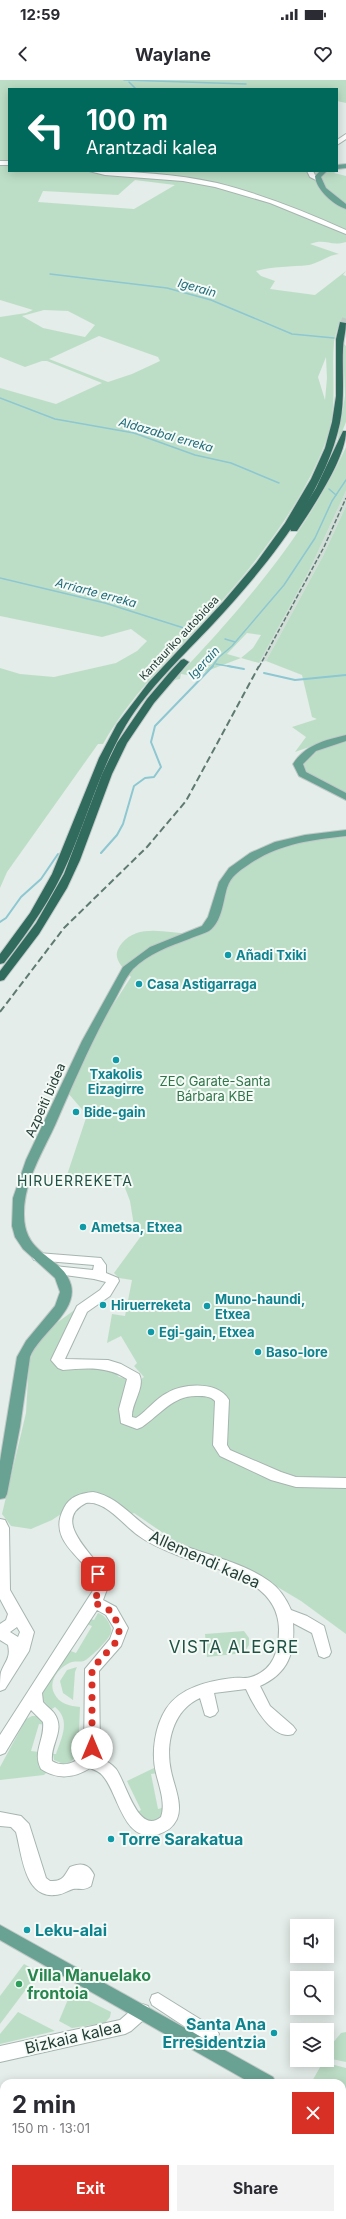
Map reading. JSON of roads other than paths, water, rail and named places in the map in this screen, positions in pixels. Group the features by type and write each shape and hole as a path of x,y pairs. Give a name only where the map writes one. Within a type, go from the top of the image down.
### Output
{"highway":[{"name":"Kantauriko autobidea","path":"0,961 37,911 51,886 73,837 96,772 122,724 153,683 215,616 251,574 284,529 312,484 327,453 337,421 340,392 339,344 343,324"},
{"name":"Kantauriko autobidea","path":"0,978 30,940 63,887 84,839 107,774 134,723 161,687 234,607 271,562 316,494 346,433"}],"main road":[{"path":"323,172 319,175 318,179 332,197 346,206"},
{"path":"346,738 311,750 304,754 298,764 302,774 346,797"},
{"name":"Azpeiti bidea","path":"65,1289 64,1283 54,1270 29,1250 22,1240 18,1226 23,1182 82,1051 128,969 147,952 206,928 212,921 217,898 228,875 252,856 286,841 346,833"},
{"path":"0,1494 13,1435 21,1366 25,1352 63,1302 65,1289"},
{"path":"0,1932 260,2079"}],"street":[{"path":"338,142 346,136"},
{"path":"98,172 121,176 202,182 284,206 346,232"},
{"path":"310,172 312,176 318,179"},
{"path":"38,1257 96,1261 100,1265 99,1275"},
{"path":"54,1270 83,1275 99,1275 108,1277 113,1281 105,1293 82,1309 58,1360 63,1365 97,1363 120,1367 134,1377 135,1385 124,1413 126,1420 136,1424 163,1400 180,1391 211,1392 219,1396 222,1400 220,1445 225,1453 276,1476 296,1482 346,1483"},
{"path":"65,1289 83,1275"},
{"name":"Allemendi kalea","path":"93,1602 100,1590 102,1582 79,1552 69,1536 65,1525 67,1514 73,1505 82,1499 90,1498 103,1501 149,1535 172,1547 235,1570 268,1588 278,1597 285,1614 285,1652 277,1664 264,1676 251,1683"},
{"path":"0,1524 2,1528 2,1584 12,1623 0,1633 14,1642 17,1652 16,1659"},
{"path":"0,1749 17,1719 35,1694 93,1602 111,1611 120,1628 116,1642 92,1669 92,1753 89,1760 80,1767 64,1770 52,1769 46,1765 44,1756 52,1725 49,1717 42,1712 35,1703 35,1694"},
{"path":"0,1685 25,1643 27,1632 23,1623 8,1606"},
{"path":"285,1614 302,1620 319,1630 324,1652"},
{"path":"89,1760 110,1773 137,1823 152,1829 165,1825 171,1814 162,1765 164,1736 168,1720 176,1705 183,1699 206,1689 233,1683 251,1683 261,1708 272,1719 288,1730"},
{"path":"206,1689 210,1710"},
{"path":"17,1719 31,1712 42,1712"},
{"path":"0,1818 15,1821 23,1829 36,1878 39,1883 50,1889 58,1889 74,1881"},
{"path":"158,2000 210,2034 203,2046"},
{"name":"Bizkaia kalea","path":"0,2054 105,2032 125,2026 142,2011"}],"waterway":[{"path":"124,80 246,84"},
{"path":"129,82 135,88"},
{"name":"Igerain","path":"50,274 167,288 211,300 292,334 334,338"},
{"name":"Aldazabal erreka","path":"0,398 55,419 134,433 195,455 231,463 279,483"},
{"name":"Igerain","path":"336,495 346,480"},
{"path":"329,489 336,495"},
{"name":"Igerain","path":"212,667 218,658 232,646 284,585 315,538 336,495"},
{"name":"Arriarte erreka","path":"0,578 105,603 187,629"},
{"name":"Arriarte erreka","path":"225,639 235,642"},
{"path":"216,664 233,667"},
{"name":"Igerain","path":"101,853 117,835 123,824 134,786 145,778 154,777 161,767 151,742 155,726 213,666"},
{"path":"228,666 244,669"},
{"path":"264,673 295,680 346,675"},
{"name":"Igerain","path":"0,922 6,918 21,897 41,879 58,854"}],"tunnel":[{"path":"343,324 346,316"}],"railway":[{"path":"259,667 324,547 346,498"},
{"path":"0,1012 64,928 147,847 186,801 259,666"}],"place":[{"name":"Añadi Txiki","path":"228,955"},
{"name":"Casa Astigarraga","path":"139,984"},
{"name":"Txakolis Eizagirre","path":"116,1060"},
{"name":"Bide-gain","path":"76,1112"},
{"name":"Ametsa, Etxea","path":"83,1227"},
{"name":"Hiruerreketa","path":"103,1305"},
{"name":"Muno-haundi, Etxea","path":"207,1306"},
{"name":"Egi-gain, Etxea","path":"151,1332"},
{"name":"Baso-lore","path":"258,1352"},
{"name":"Torre Sarakatua","path":"111,1839"},
{"name":"Leku-alai","path":"27,1930"},
{"name":"Villa Manuelako frontoia","path":"19,1984"},
{"name":"Santa Ana Erresidentzia","path":"274,2033"}],"district":[{"name":"HIRUERREKETA","path":"75,1181"},
{"name":"VISTA ALEGRE","path":"234,1647"}],"park label":[{"name":"ZEC Garate-Santa Bárbara KBE","path":"215,1088"}]}
